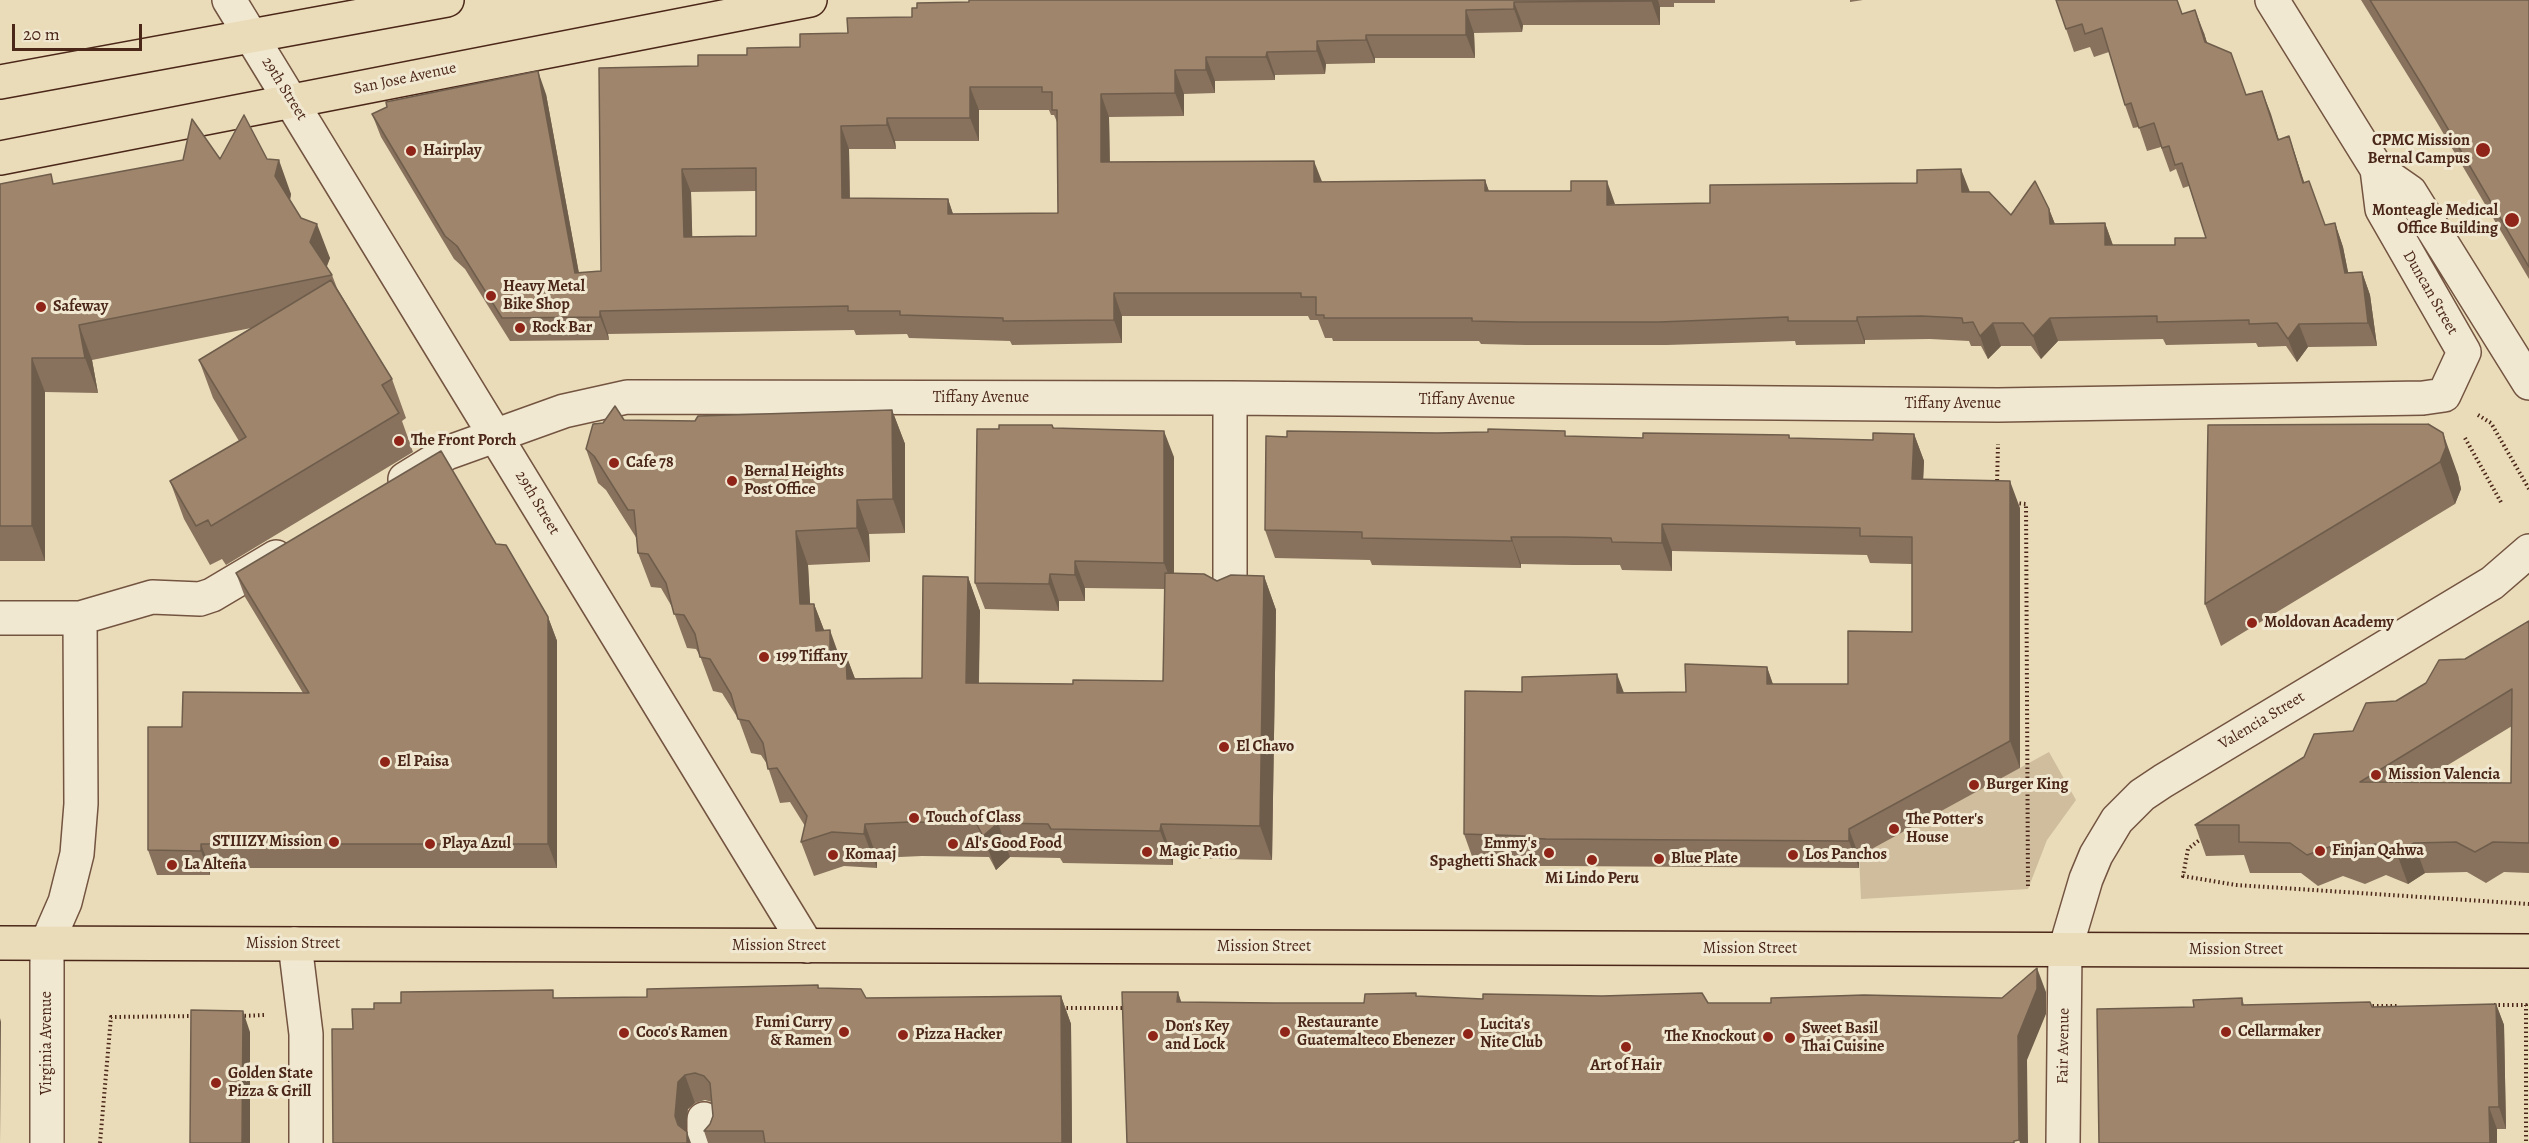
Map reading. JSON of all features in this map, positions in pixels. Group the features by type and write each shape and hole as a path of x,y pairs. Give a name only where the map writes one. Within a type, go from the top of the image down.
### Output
{"main road":[{"path":"0,82 447,0"},
{"name":"San Jose Avenue","path":"0,158 292,103 530,53 810,0"},
{"name":"Mission Street","path":"0,943 2529,951"}],"street":[{"name":"29th Street","path":"229,0 807,946"},
{"name":"Duncan Street","path":"2272,0 2377,169 2410,192 2529,383"},
{"name":"Duncan Street","path":"2377,169 2382,209 2464,352 2444,395"},
{"name":"Tiffany Avenue","path":"376,496 447,453 564,411 627,397 1230,398 1998,405 2412,398 2444,395"},
{"path":"1230,398 1230,597"},
{"path":"0,618 80,618 153,597 200,599 212,595 304,539"},
{"name":"Valencia Street","path":"2065,950 2091,867 2117,820 2142,795 2492,582 2529,551"},
{"path":"47,944 65,902 77,854 81,804 80,618"},
{"name":"Virginia Avenue","path":"47,944 47,1143"},
{"path":"295,944 303,1015 306,1143"},
{"name":"Fair Avenue","path":"2063,1143 2065,950"}],"path":[{"path":"2444,395 2491,423 2529,489"},
{"path":"1998,405 1998,491"},
{"path":"2465,438 2502,504"},
{"path":"2007,502 2026,504 2028,889"},
{"path":"2205,835 2188,849 2183,876 2236,885 2529,904"},
{"path":"2491,1005 2526,1005 2526,1143"},
{"path":"2361,1006 2408,1006"},
{"path":"1061,1008 1132,1008"},
{"path":"235,1016 303,1015"},
{"path":"100,1143 111,1017 201,1016"}],"shaded area":[{"path":"2049,752 2076,800 2047,840 2028,889 1861,899 1859,856"}],"building":[{"path":"969,0 1651,0 1514,2 1514,9 1466,10 1466,35 1366,35 1366,40 1317,41 1317,51 1267,52 1266,57 1206,57 1206,70 1175,70 1175,93 1101,94 1101,162 1314,161 1314,182 1485,180 1485,191 1571,191 1571,181 1607,181 1607,205 1710,203 1710,185 1917,183 1917,170 1961,169 1962,192 1989,192 2011,215 2035,181 2049,209 2050,224 2105,223 2105,245 2175,245 2175,238 2206,238 2182,163 2175,165 2169,146 2162,148 2154,123 2139,128 2131,103 2125,105 2102,28 2085,34 2082,24 2066,29 2056,0 2177,0 2182,14 2195,10 2205,42 2231,53 2246,95 2262,91 2278,140 2289,136 2303,183 2309,181 2325,225 2335,223 2345,273 2362,272 2368,323 2299,324 2288,339 2277,323 2249,324 2249,320 2157,322 2157,316 2050,318 2033,336 2023,323 1993,323 1980,336 1973,322 1963,323 1962,318 1921,316 1857,317 1857,321 1788,321 1788,317 1659,322 1324,318 1324,315 1316,315 1316,297 1301,297 1301,293 1114,293 1114,320 1003,321 1003,318 900,315 900,311 848,311 848,306 600,311 600,317 502,318 457,246 445,236 372,114 387,107 386,102 538,71 575,273 601,271 599,68 698,66 698,55 747,55 747,48 800,47 800,34 848,33 847,18 912,17 912,8 917,8 917,3 969,2","holes":["970,87 1042,87 1042,92 1052,92 1052,110 1057,110 1058,213 948,214 948,199 842,198 841,126 887,125 887,118 970,118","756,168 756,236 684,237 682,169"]},
{"name":"CPMC Mission Bernal Campus","path":"2370,0 2529,0 2529,267 2424,88"},
{"path":"244,115 267,159 279,160 275,176 301,218 317,224 310,242 332,275 79,325 85,358 32,358 32,526 0,526 0,184 51,174 53,184 183,160 192,119 220,159"},
{"path":"331,280 392,379 382,385 399,413 211,526 208,520 196,526 170,481 246,437 199,360"},
{"path":"615,406 624,420 695,421 698,416 892,410 893,499 857,500 857,528 796,531 800,604 814,604 816,631 830,630 830,656 846,655 847,679 922,678 923,576 968,577 966,683 1073,684 1073,680 1163,681 1165,573 1204,574 1217,581 1231,575 1264,576 1260,826 1161,824 1160,831 1051,829 1048,824 998,823 983,836 976,823 910,822 865,824 864,834 832,832 801,842 807,816 777,768 768,769 763,743 749,721 738,719 731,694 710,659 700,657 695,634 684,615 674,614 666,583 648,554 638,553 634,510 628,510 594,456 586,449 593,424 603,423"},
{"path":"2428,424 2443,433 2446,447 2440,462 2205,604 2208,425"},
{"path":"999,425 1052,425 1053,428 1164,431 1164,563 1075,561 1075,575 1050,574 1049,584 975,583 977,429 999,429"},
{"path":"1488,429 1565,431 1565,436 1643,438 1643,433 1789,435 1789,438 1873,440 1873,433 1914,434 1912,479 2010,481 2010,741 1849,829 1849,841 1546,839 1464,834 1465,691 1522,692 1522,677 1617,674 1617,693 1686,692 1685,664 1767,667 1767,684 1848,684 1848,631 1912,632 1912,537 1860,536 1860,528 1662,524 1662,543 1612,542 1611,538 1564,537 1511,537 1512,541 1362,538 1362,532 1265,530 1266,436 1287,437 1287,431 1437,433 1488,432"},
{"path":"441,451 496,544 506,545 548,617 548,844 201,844 201,851 148,850 148,727 182,727 183,692 309,693 236,573"},
{"path":"2529,621 2529,843 2493,842 2475,852 2456,842 2414,843 2397,854 2375,844 2354,854 2332,846 2307,855 2290,843 2239,842 2239,825 2195,825 2304,757 2314,734 2353,731 2366,703 2396,701 2426,683 2439,660 2465,659","holes":["2512,689 2511,783 2360,782"]},
{"path":"2037,968 2037,989 2018,1036 2019,1140 2014,1143 1127,1143 1122,992 1178,992 1177,1002 1274,1003 1364,1003 1365,994 1416,993 1416,996 1483,999 1483,994 1602,996 1702,993 1708,1003 1771,1003 1771,998 1864,995 2002,998"},
{"path":"818,985 818,988 861,989 866,998 1061,996 1062,1143 765,1143 763,1131 704,1131 713,1116 710,1083 704,1076 695,1073 685,1075 678,1082 675,1116 678,1125 687,1132 687,1143 333,1143 332,1029 353,1029 352,1009 374,1009 374,1003 401,1003 401,992 553,990 553,998 647,997 647,989"},
{"path":"2242,998 2242,1005 2370,1002 2372,1007 2496,1004 2499,1107 2489,1107 2490,1143 2099,1143 2097,1009 2194,1007 2193,1000"},
{"path":"191,1010 243,1011 242,1143 190,1143"}],"place":[{"name":"CPMC Mission Bernal Campus","path":"2483,150"},
{"name":"Hairplay","path":"411,151"},
{"name":"Monteagle Medical Office Building","path":"2512,220"},
{"name":"Heavy Metal Bike Shop","path":"491,296"},
{"name":"Safeway","path":"41,307"},
{"name":"Rock Bar","path":"520,328"},
{"name":"The Front Porch","path":"399,441"},
{"name":"Cafe 78","path":"614,463"},
{"name":"Bernal Heights Post Office","path":"732,481"},
{"name":"Moldovan Academy","path":"2252,623"},
{"name":"199 Tiffany","path":"764,657"},
{"name":"El Chavo","path":"1224,747"},
{"name":"El Paisa","path":"385,762"},
{"name":"Mission Valencia","path":"2376,775"},
{"name":"Burger King","path":"1974,785"},
{"name":"Touch of Class","path":"914,818"},
{"name":"The Potter's House","path":"1894,829"},
{"name":"STIIIZY Mission","path":"334,842"},
{"name":"Playa Azul","path":"430,844"},
{"name":"Al's Good Food","path":"953,844"},
{"name":"Finjan Qahwa","path":"2320,851"},
{"name":"Magic Patio","path":"1147,852"},
{"name":"Emmy's Spaghetti Shack","path":"1549,853"},
{"name":"Komaaj","path":"833,855"},
{"name":"Los Panchos","path":"1793,855"},
{"name":"Blue Plate","path":"1659,859"},
{"name":"Mi Lindo Peru","path":"1592,860"},
{"name":"La Alteña","path":"172,865"},
{"name":"Fumi Curry & Ramen","path":"844,1032"},
{"name":"Restaurante Guatemalteco Ebenezer","path":"1285,1032"},
{"name":"Cellarmaker","path":"2226,1032"},
{"name":"Coco's Ramen","path":"624,1033"},
{"name":"Lucita's Nite Club","path":"1468,1034"},
{"name":"Pizza Hacker","path":"903,1035"},
{"name":"Don's Key and Lock","path":"1153,1036"},
{"name":"The Knockout","path":"1768,1037"},
{"name":"Sweet Basil Thai Cuisine","path":"1790,1038"},
{"name":"Art of Hair","path":"1626,1047"},
{"name":"Golden State Pizza & Grill","path":"216,1083"}]}
